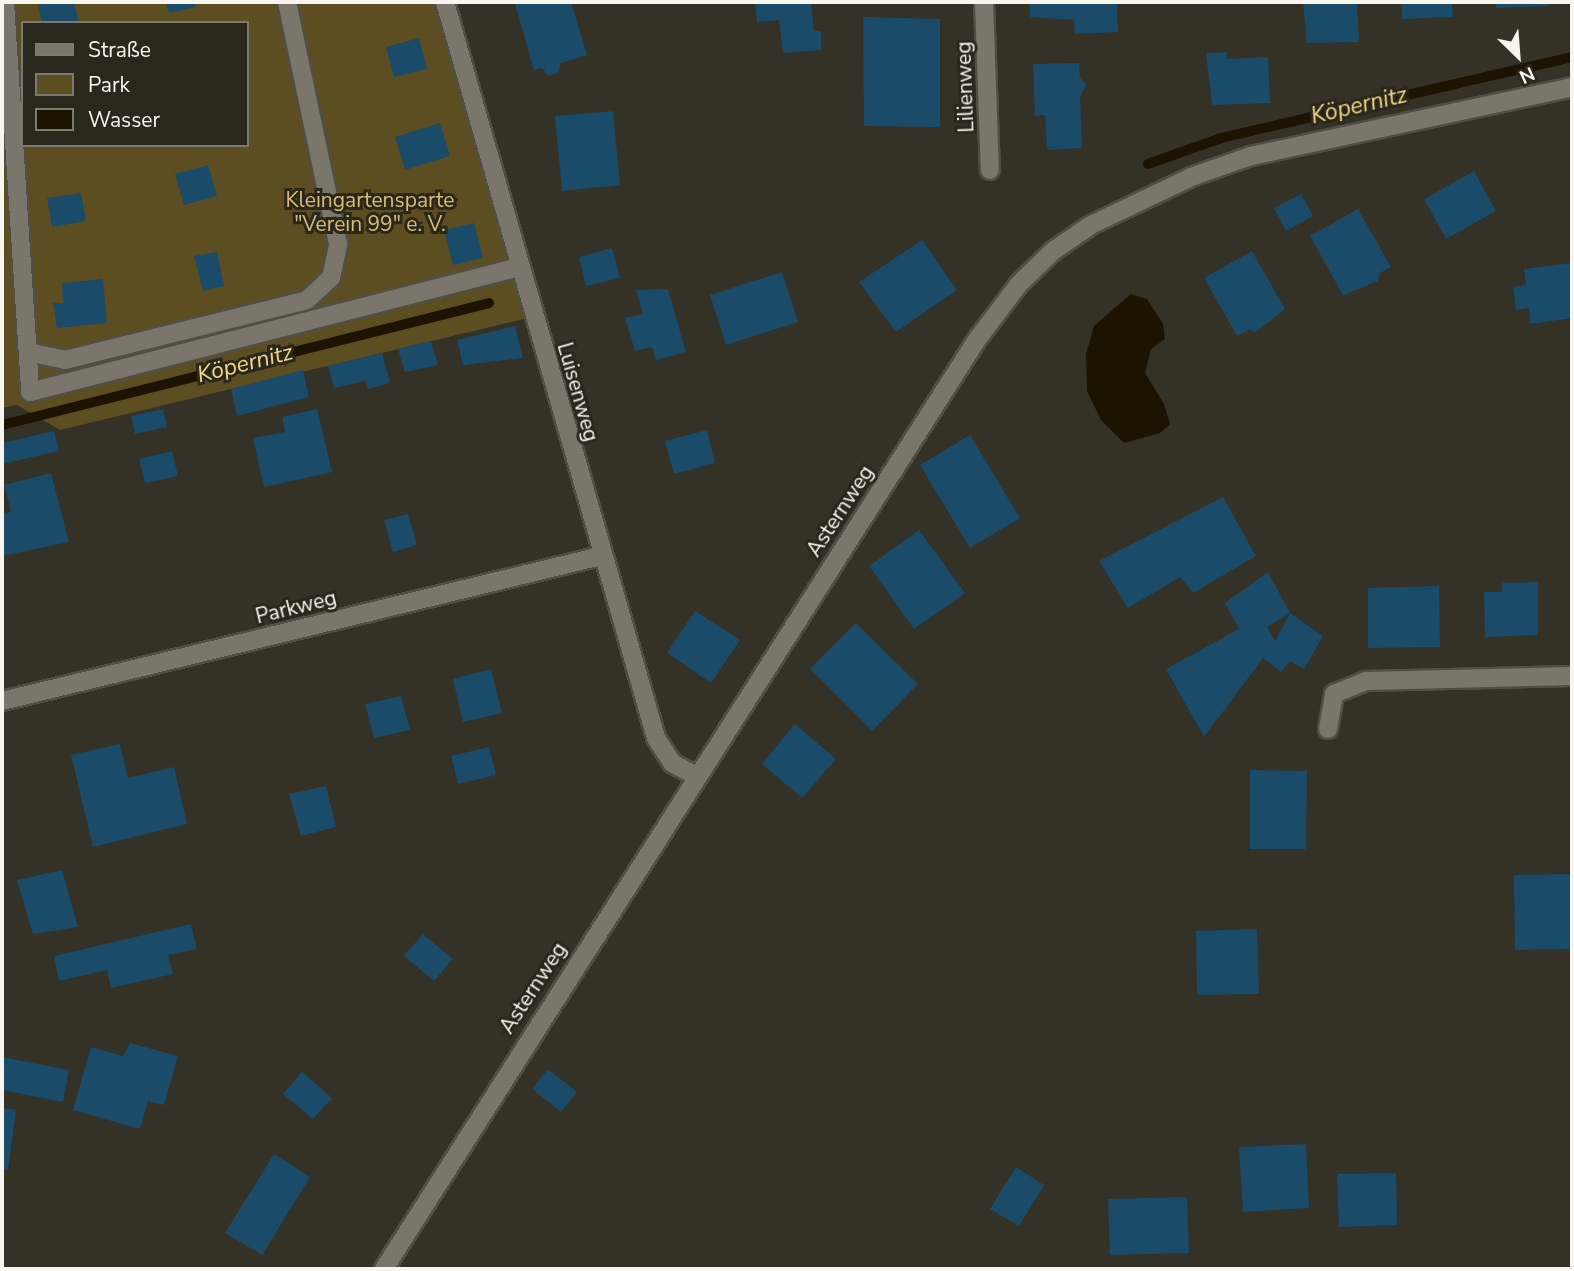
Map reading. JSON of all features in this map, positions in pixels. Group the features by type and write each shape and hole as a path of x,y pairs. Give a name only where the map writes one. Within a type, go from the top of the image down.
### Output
{"street":[{"path":"5,2 30,392 519,267"},
{"path":"28,352 65,360 79,357 307,300 331,278 338,244 287,2"},
{"name":"Luisenweg","path":"445,2 601,556 656,738 671,763 696,776"},
{"name":"Lilienweg","path":"985,2 990,170"},
{"name":"Asternweg","path":"384,1269 696,776 976,341 1019,284 1053,251 1091,225 1191,177 1251,156 1572,87"},
{"name":"Parkweg","path":"2,701 601,556"},
{"path":"1328,729 1334,694 1367,681 1572,676"}],"green space":[{"name":"Kleingartensparte \"Verein 99\" e. V.","path":"2,2 456,2 545,314 60,430 17,405 2,408"}],"water":[{"path":"1131,294 1147,299 1163,324 1165,339 1151,349 1145,373 1164,404 1170,424 1160,433 1124,443 1101,420 1087,391 1086,354 1094,326"}],"building":[{"path":"74,2 79,21 42,21 38,5"},
{"path":"166,2 194,2 196,7 169,13"},
{"path":"571,2 587,55 561,63 558,73 549,76 542,68 534,70 515,4"},
{"path":"755,2 811,2 814,31 821,31 821,50 783,53 779,20 757,22"},
{"path":"1029,2 1117,4 1118,32 1075,34 1074,20 1030,17"},
{"path":"1303,2 1357,2 1359,42 1307,43"},
{"path":"1402,2 1452,2 1453,17 1402,19"},
{"path":"1496,2 1548,2 1548,6 1496,8"},
{"path":"863,17 940,19 940,127 864,126"},
{"path":"419,38 427,69 394,77 386,47"},
{"path":"1227,52 1227,59 1268,57 1270,103 1212,105 1206,53"},
{"path":"1079,63 1080,78 1086,84 1080,98 1082,148 1047,150 1045,115 1035,116 1033,64"},
{"path":"613,111 620,185 562,191 555,116"},
{"path":"440,123 450,156 405,170 395,137"},
{"path":"208,165 217,196 184,205 175,174"},
{"path":"1474,171 1496,211 1446,239 1424,199"},
{"path":"81,193 86,221 52,227 47,198"},
{"path":"1301,194 1313,216 1286,231 1274,208"},
{"path":"1358,209 1391,267 1380,273 1378,281 1343,295 1310,236"},
{"path":"474,223 483,258 453,265 444,230"},
{"path":"922,240 957,290 896,332 859,282"},
{"path":"612,248 620,278 586,286 579,257"},
{"path":"1252,251 1285,309 1256,332 1249,330 1237,336 1204,278"},
{"path":"217,252 224,286 203,291 194,256"},
{"path":"1572,263 1572,318 1530,324 1529,308 1516,310 1513,287 1526,285 1524,269"},
{"path":"782,272 798,322 726,345 710,295"},
{"path":"103,279 107,323 57,328 53,303 63,303 62,283"},
{"path":"668,289 686,352 656,360 652,347 635,351 625,318 643,314 636,290"},
{"path":"515,326 523,358 463,365 457,340"},
{"path":"431,341 438,365 405,372 398,349"},
{"path":"382,353 390,383 368,389 366,381 334,388 328,366"},
{"path":"303,370 309,397 237,416 231,389"},
{"path":"163,409 167,427 135,434 131,416"},
{"path":"317,409 332,472 264,487 253,438 285,432 282,417"},
{"path":"707,430 715,463 674,474 665,441"},
{"path":"54,431 59,451 2,464 2,443"},
{"path":"970,435 1020,518 970,548 920,465"},
{"path":"172,451 178,476 145,483 139,459"},
{"path":"51,473 69,542 2,556 2,514 11,511 4,485"},
{"path":"1223,497 1256,556 1193,593 1180,577 1128,608 1099,561"},
{"path":"408,514 417,545 393,552 384,520"},
{"path":"919,530 965,593 914,629 869,566"},
{"path":"1268,572 1290,613 1323,636 1304,669 1290,661 1281,672 1263,658 1204,737 1166,669 1239,629 1225,603","holes":["1290,613 1275,641 1267,627"]},
{"path":"1538,582 1538,635 1485,637 1484,592 1502,592 1502,583"},
{"path":"1439,586 1440,647 1368,648 1368,588"},
{"path":"695,611 740,640 711,683 667,653"},
{"path":"856,623 918,684 872,731 810,669"},
{"path":"491,669 502,713 463,722 453,679"},
{"path":"401,696 410,730 374,738 365,704"},
{"path":"795,724 836,759 802,798 762,764"},
{"path":"120,744 128,778 174,767 187,824 93,847 71,755"},
{"path":"489,747 496,775 458,784 451,756"},
{"path":"1250,770 1307,771 1306,849 1250,849"},
{"path":"326,786 336,827 301,836 289,794"},
{"path":"62,870 78,927 33,934 17,880"},
{"path":"1572,874 1572,949 1515,950 1514,875"},
{"path":"191,924 197,949 168,955 173,974 111,988 107,970 59,981 54,956"},
{"path":"1257,929 1259,994 1197,995 1196,931"},
{"path":"423,934 453,959 434,981 404,956"},
{"path":"130,1043 178,1056 164,1105 148,1101 140,1129 73,1110 91,1047 123,1056"},
{"path":"2,1057 69,1070 63,1102 2,1090"},
{"path":"548,1069 577,1092 561,1112 532,1089"},
{"path":"302,1072 332,1098 313,1119 283,1094"},
{"path":"2,1108 16,1110 8,1170 2,1169"},
{"path":"1306,1144 1309,1208 1243,1212 1239,1147"},
{"path":"274,1154 310,1177 262,1255 225,1233"},
{"path":"1016,1167 1044,1185 1019,1226 990,1209"},
{"path":"1396,1173 1397,1225 1339,1227 1337,1174"},
{"path":"1187,1197 1189,1253 1110,1255 1108,1199"}],"waterway":[{"name":"Köpernitz","path":"1148,164 1221,138 1572,57"},
{"name":"Köpernitz","path":"2,425 489,303"}]}
